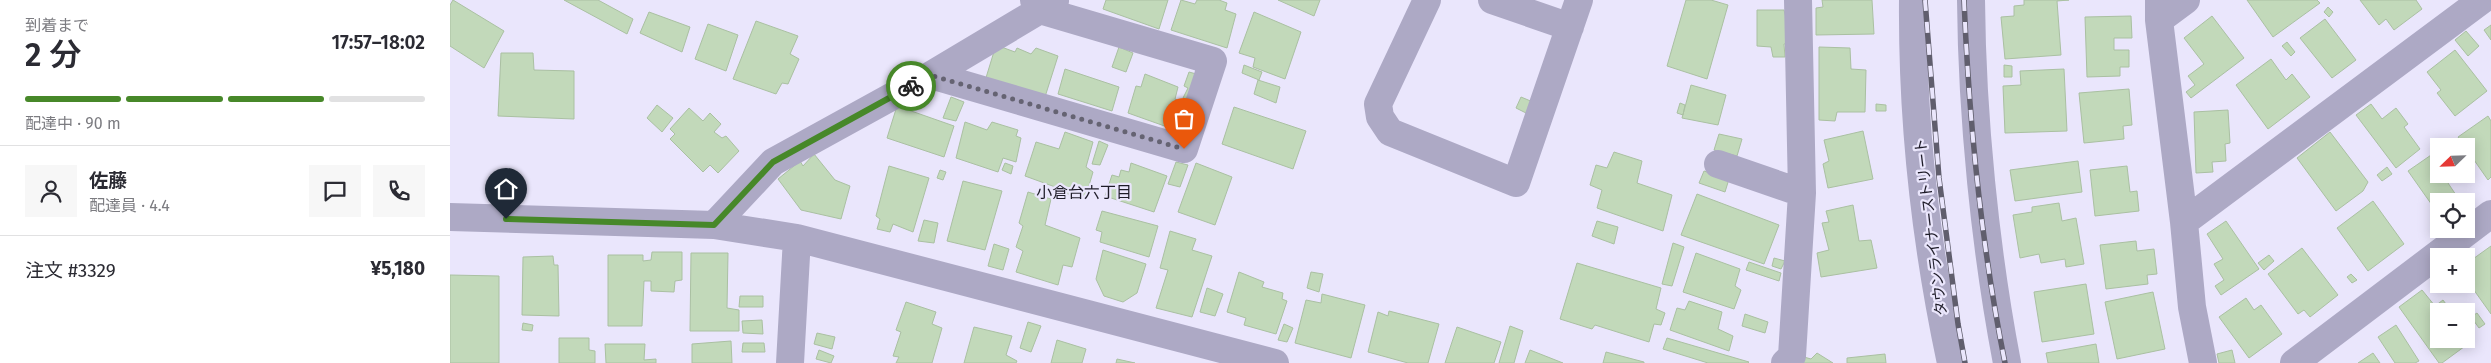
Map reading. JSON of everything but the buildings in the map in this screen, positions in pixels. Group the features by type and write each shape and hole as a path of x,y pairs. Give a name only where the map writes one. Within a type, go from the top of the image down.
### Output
{"street":[{"path":"1427,0 1378,104 1380,118 1390,132 1516,183 1579,0"},
{"path":"1492,0 1570,28"},
{"path":"1785,363 1792,356 1802,193 1798,0"},
{"name":"タウンライナーストリート","path":"1913,0 1922,180 1943,327 1951,363"},
{"path":"1971,0 1980,166 1998,317 2007,363"},
{"path":"2186,0 2159,10 2192,307 2203,363"},
{"path":"2184,222 2482,0"},
{"path":"714,225 773,162 930,75 1044,3 1213,61 1184,149 930,75"},
{"path":"1718,164 1802,193"},
{"path":"2294,363 2491,214"},
{"path":"450,217 714,225 797,238 1275,363"},
{"path":"790,363 797,238"}],"railway":[{"path":"1925,0 1939,178 1958,324 1965,363"},
{"path":"1964,0 1977,183 1989,273 2005,363"}],"way so far":[{"path":"911,86 930,75 1184,149"}],"district":[{"name":"小倉台六丁目","path":"1084,192"}],"route":[{"path":"506,219 714,225 773,162 911,86"}]}
